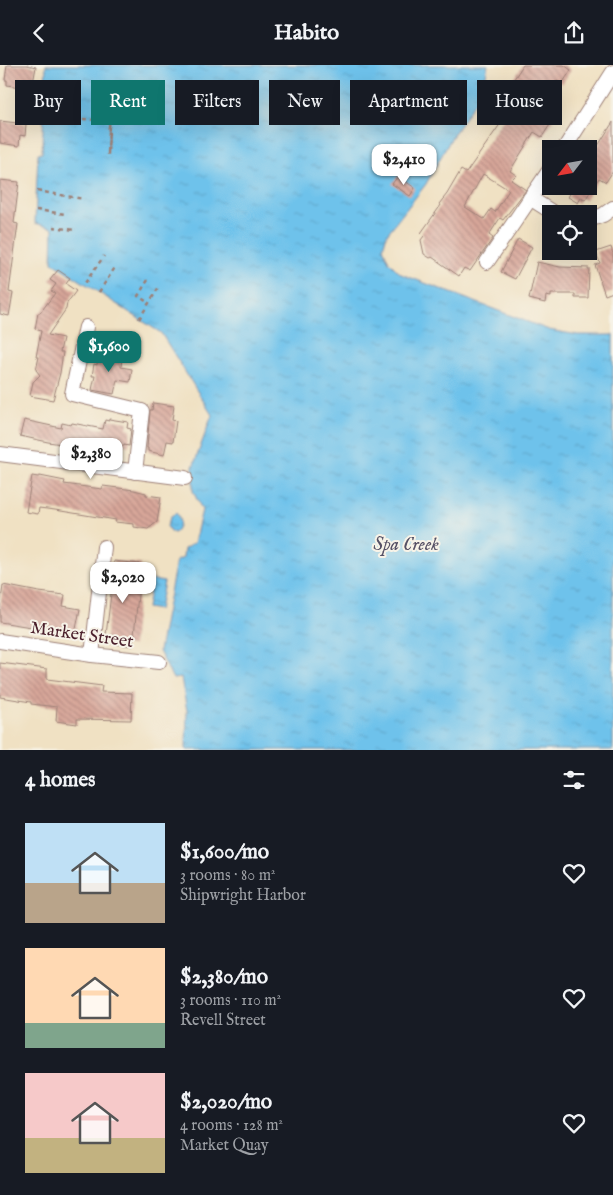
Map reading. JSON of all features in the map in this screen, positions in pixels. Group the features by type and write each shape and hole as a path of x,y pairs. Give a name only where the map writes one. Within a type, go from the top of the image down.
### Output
{"street":[{"path":"570,140 613,72"},
{"path":"487,262 542,180"},
{"path":"530,197 542,205"},
{"path":"597,217 613,209"},
{"path":"86,327 72,394 142,411 135,472"},
{"path":"0,454 185,478"},
{"path":"92,655 104,547"},
{"name":"Market Street","path":"0,641 92,655 159,662"}],"path":[{"path":"109,125 108,155 109,125"},
{"path":"37,191 84,199"},
{"path":"36,210 65,214"},
{"path":"53,227 74,230"},
{"path":"85,283 104,256"},
{"path":"98,292 116,266"},
{"path":"148,280 138,296 149,303"},
{"path":"139,319 159,287"}],"water":[{"name":"Spa Creek","path":"46,65 488,65 485,80 477,80 477,99 467,114 467,80 350,80 350,125 460,125 426,184 387,234 383,248 389,262 401,274 549,330 578,335 613,335 613,750 186,750 187,711 181,678 173,679 159,651 176,561 183,558 184,549 194,543 202,510 193,491 193,467 212,415 161,333 52,262 53,228 35,223 38,153 42,153 43,125 81,125 81,80 45,80"},
{"path":"176,513 180,523 174,533 167,526 171,516"},
{"path":"152,580 164,582 159,610 147,608"}],"building":[{"path":"7,65 36,67 34,80 15,80 15,86 7,85 7,80 5,80"},
{"path":"523,65 564,65 571,70 562,84 562,80 513,80"},
{"path":"0,121 15,123 15,125 26,125 25,136 20,135 19,146 0,143"},
{"path":"613,122 613,171 606,182 599,178 598,180 598,146"},
{"path":"500,125 550,125 542,137 534,132 510,171 516,175 511,180 526,190 503,220 500,218 489,235 493,238 470,271 464,268 459,276 432,257 430,258 424,254 421,240 424,236 421,233 441,205 439,204 461,170 466,173","holes":["483,174 509,190 495,212 491,209 484,219 465,207"]},
{"path":"398,176 415,188 410,196 392,184"},
{"path":"0,180 19,182 14,223 18,224 9,292 13,293 9,316 0,314"},
{"path":"569,195 588,195 585,200 581,198 578,203 568,197"},
{"path":"518,239 532,247 515,279 501,272"},
{"path":"611,247 613,254 613,292 605,295 595,265 600,263 597,252"},
{"path":"537,262 560,267 589,268 588,298 575,298 575,294 551,294 551,297 546,296 545,303 529,299"},
{"path":"58,270 70,278 66,284 76,291 48,335 63,338 60,352 63,352 60,373 53,400 30,396 33,382 40,375 36,370 39,357 36,357 41,331 35,329 38,313 40,313 55,293 51,291 56,284 50,280"},
{"path":"102,353 122,357 121,367 132,369 130,382 117,380 114,394 92,390 95,376 92,376 94,364 97,365 98,354 102,355"},
{"path":"153,403 174,406 172,420 176,421 173,442 167,441 164,455 148,451 147,448 150,410 152,410"},
{"path":"109,419 128,422 127,428 131,429 129,446 90,441 89,448 20,436 24,420 61,428 62,423 71,425 72,423 103,429 105,420 109,421"},
{"path":"32,476 65,481 64,484 102,489 103,486 134,490 146,493 146,495 161,497 157,522 148,529 134,527 134,524 115,522 116,520 55,510 39,508 38,514 26,512"},
{"path":"114,561 141,564 133,646 105,643"},
{"path":"3,585 65,595 63,606 80,609 75,634 0,622"},
{"path":"0,663 47,669 47,679 102,686 101,692 132,693 131,720 77,719 77,724 56,721 57,707 31,704 31,702 0,697"}]}
